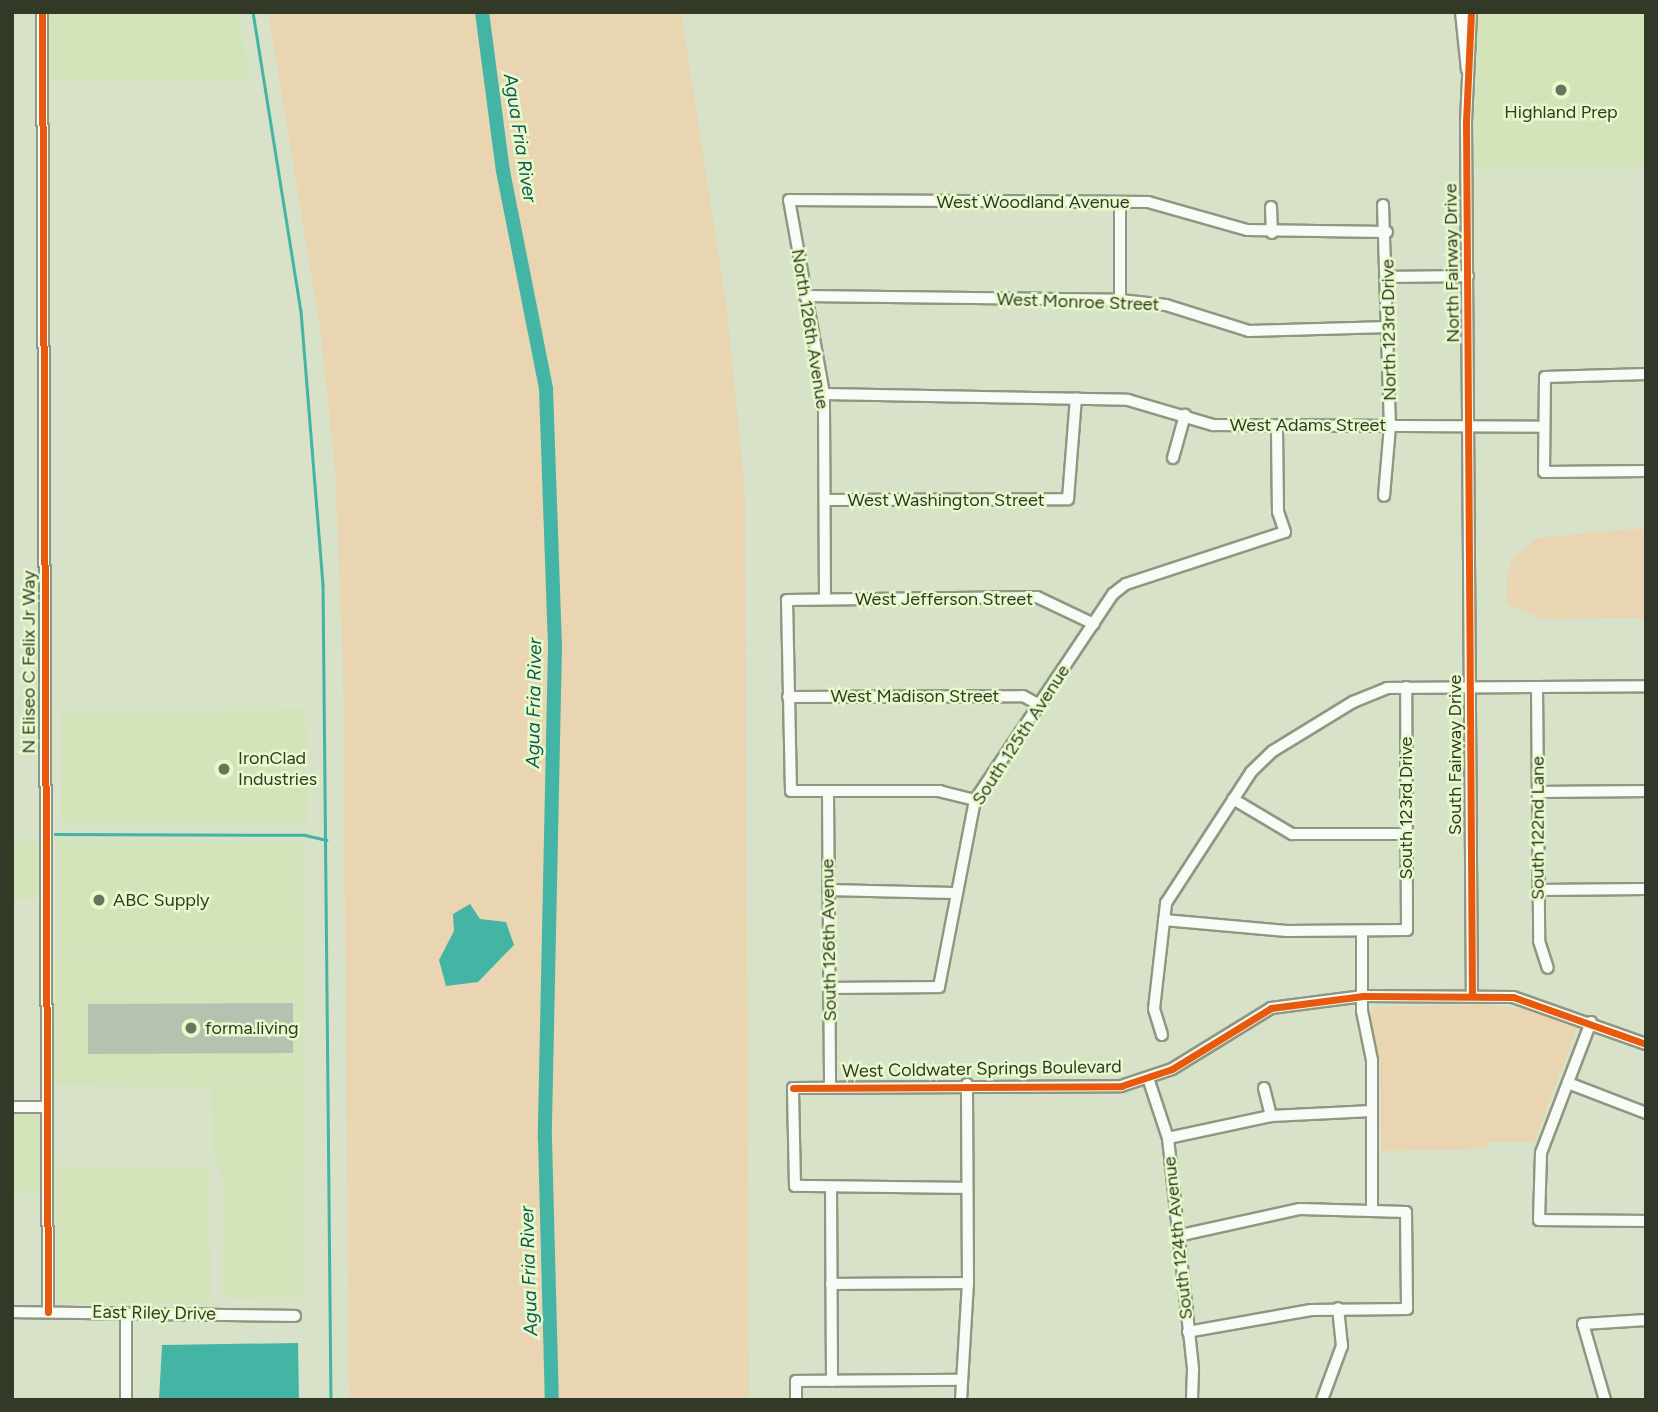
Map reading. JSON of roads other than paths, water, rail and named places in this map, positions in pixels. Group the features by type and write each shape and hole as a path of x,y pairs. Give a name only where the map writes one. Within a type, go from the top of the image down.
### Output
{"street":[{"name":"N Eliseo C Felix Jr Way","path":"42,12 48,1312"},
{"name":"North Fairway Drive","path":"1461,12 1467,70"},
{"name":"North Fairway Drive","path":"1469,515 1467,70 1471,12"},
{"name":"West Woodland Avenue","path":"789,200 1120,203 1181,207 1272,233 1387,232"},
{"name":"North 126th Avenue","path":"789,200 824,394 825,500"},
{"path":"1120,203 1121,300"},
{"name":"North 123rd Drive","path":"1383,205 1387,232 1390,426 1384,496"},
{"path":"1271,207 1272,233"},
{"path":"1388,277 1468,276"},
{"name":"West Monroe Street","path":"805,296 1121,300 1167,305 1250,331 1389,327"},
{"path":"1646,374 1545,377 1544,472 1646,471"},
{"name":"West Adams Street","path":"824,394 1128,400 1213,425 1544,427"},
{"name":"West Washington Street","path":"825,500 1068,499 1076,398"},
{"path":"1172,458 1185,415"},
{"name":"South 125th Avenue","path":"831,988 939,987 954,894 975,800 1094,624 1126,584 1285,532 1278,512 1277,426"},
{"path":"825,500 825,599"},
{"name":"South Fairway Drive","path":"1469,515 1472,995"},
{"name":"West Jefferson Street","path":"788,697 787,600 1037,597 1094,624"},
{"path":"1162,1035 1154,1009 1166,903 1233,799 1273,751 1371,693 1406,687 1646,687"},
{"name":"South 123rd Drive","path":"1363,932 1408,930 1406,687"},
{"name":"South 122nd Lane","path":"1537,687 1539,941 1548,968"},
{"name":"West Madison Street","path":"788,697 1023,696 1039,705"},
{"path":"788,697 791,791 940,791 975,800"},
{"path":"1539,792 1646,791"},
{"name":"South 126th Avenue","path":"828,792 830,1087"},
{"path":"1233,799 1292,834 1406,834"},
{"path":"1538,890 1646,889"},
{"path":"828,890 954,894"},
{"path":"1164,920 1287,932 1363,932 1363,996 1373,1060 1372,1208"},
{"name":"West Coldwater Springs Boulevard","path":"831,1187 795,1186 793,1088 967,1084 1089,1087 1148,1078 1270,1008 1363,996 1472,995 1529,1000 1646,1044"},
{"path":"1591,1022 1538,1165 1539,1220 1646,1221"},
{"name":"South 124th Avenue","path":"1148,1078 1168,1138 1188,1332 1192,1400"},
{"path":"1568,1083 1646,1113"},
{"path":"961,1400 959,1380 968,1283 967,1084"},
{"path":"1264,1088 1271,1116"},
{"path":"12,1107 47,1107"},
{"path":"1168,1138 1271,1116 1372,1111"},
{"path":"832,1381 831,1187 967,1188"},
{"path":"1177,1236 1300,1209 1372,1208 1406,1212 1408,1309 1338,1308 1188,1332"},
{"path":"831,1284 968,1283"},
{"path":"1322,1400 1342,1346 1338,1308"},
{"name":"East Riley Drive","path":"12,1312 295,1316"},
{"path":"126,1313 126,1400"},
{"path":"1605,1400 1583,1324 1646,1320"},
{"path":"796,1400 796,1381 959,1380"}],"water":[{"path":"470,904 480,919 506,922 514,945 478,982 446,986 439,960 454,931 453,914"},
{"path":"298,1343 299,1400 159,1400 162,1345"}],"waterway":[{"path":"253,12 301,311 323,584 331,1400"},
{"name":"Agua Fria River","path":"482,12 503,171 546,389 555,646 545,1139 552,1400"},
{"path":"55,834 305,835 326,840"}],"place":[{"name":"Highland Prep","path":"1561,90"},
{"name":"IronClad Industries","path":"224,769"},
{"name":"ABC Supply","path":"99,900"},
{"name":"forma.living","path":"191,1028"}]}
